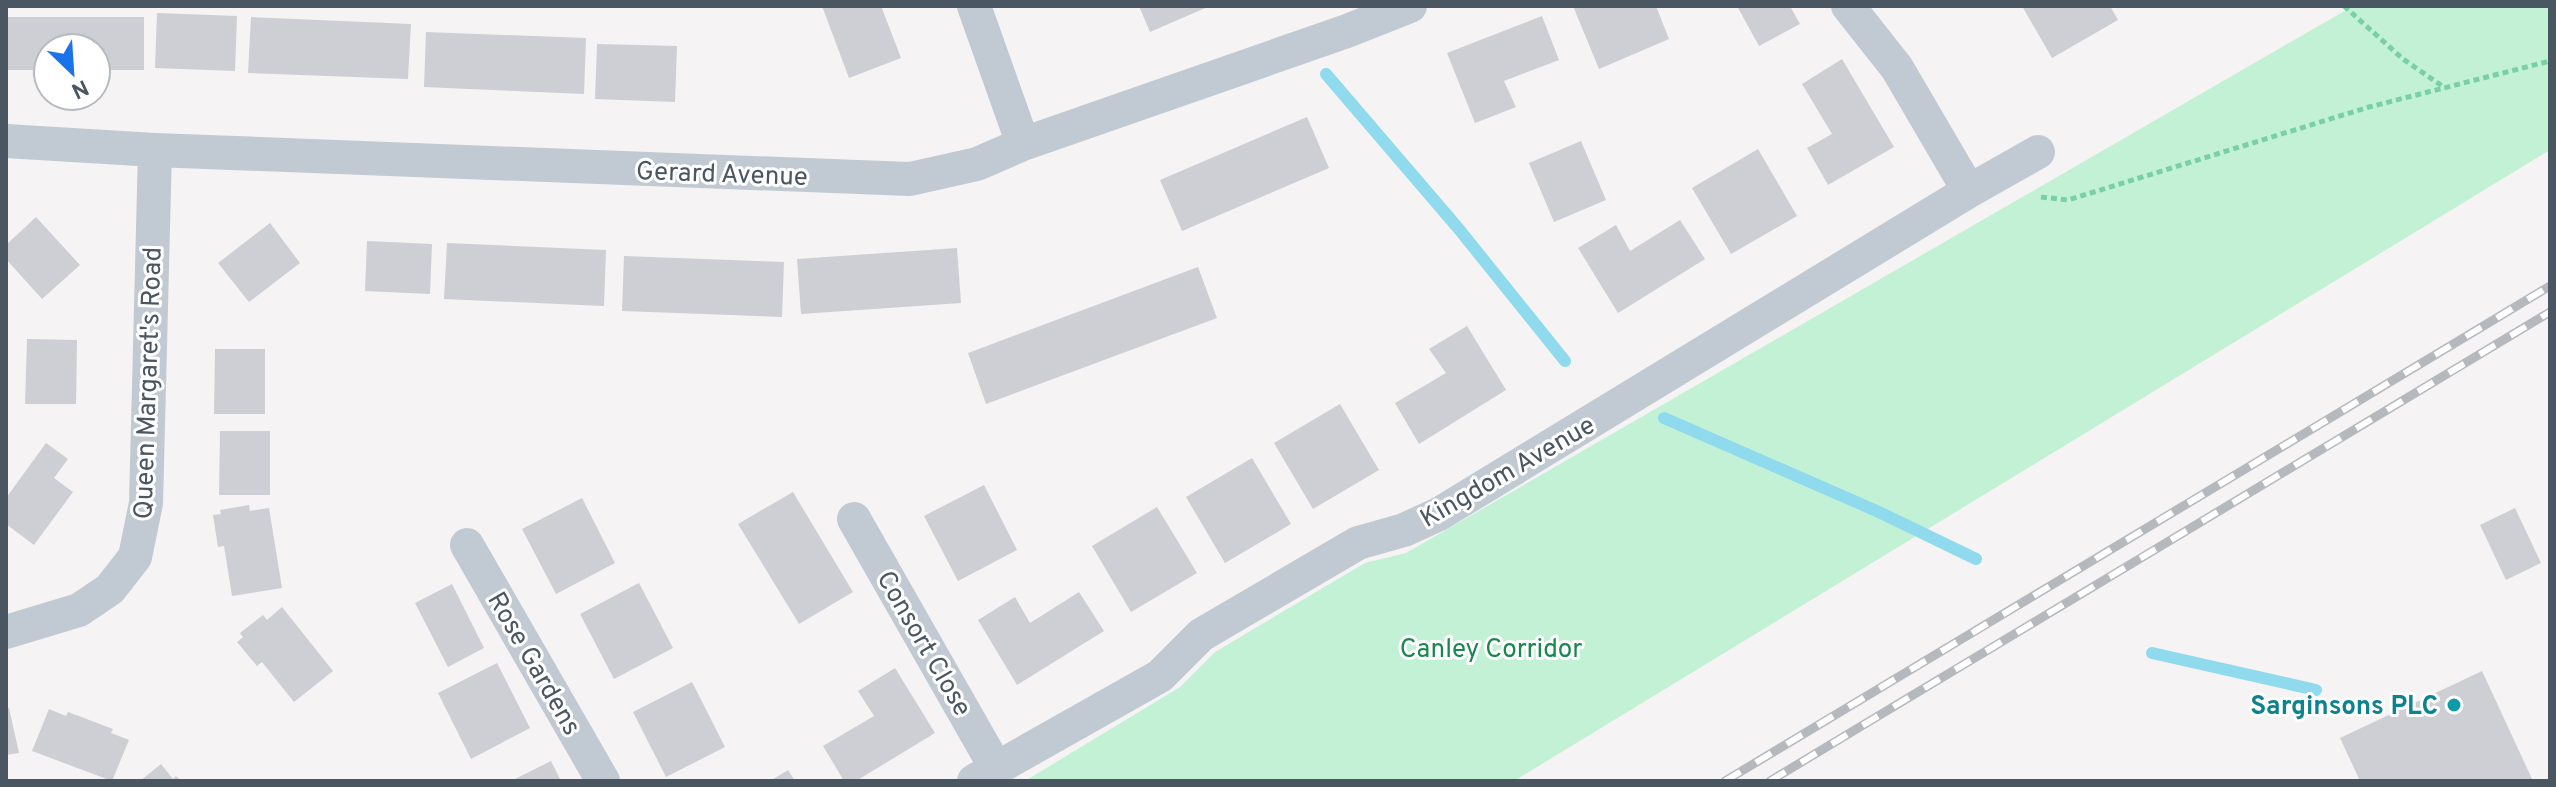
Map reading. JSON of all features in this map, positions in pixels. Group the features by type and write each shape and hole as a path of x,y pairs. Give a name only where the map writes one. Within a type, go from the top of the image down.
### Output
{"street":[{"path":"974,6 1023,144"},
{"name":"Gerard Avenue","path":"6,141 155,150 910,179 977,164 1023,144 1332,37 1410,6"},
{"path":"1848,6 1897,68 1969,191"},
{"name":"Queen Margaret's Road","path":"6,632 79,610 110,589 135,557 146,503 155,150"},
{"name":"Kingdom Avenue","path":"985,774 1160,676 1201,635 1358,543 1404,530 1439,514 2038,152"},
{"name":"Consort Close","path":"854,519 985,774"},
{"name":"Rose Gardens","path":"467,545 603,781"}],"path":[{"path":"2344,6 2403,59 2446,89"},
{"path":"1999,174 2009,192 2068,200 2369,107 2550,61"}],"green space":[{"name":"Canley Corridor","path":"2353,6 2550,6 2550,150 1514,781 1025,781 1180,687 1215,652 1365,563 1406,553"}],"building":[{"path":"822,6 881,6 901,58 849,78"},
{"path":"1139,6 1210,6 1150,32"},
{"path":"1573,6 1656,6 1669,39 1599,69"},
{"path":"1737,6 1790,6 1800,24 1759,46"},
{"path":"2022,6 2110,6 2118,20 2052,58"},
{"path":"157,13 237,16 235,71 155,68"},
{"path":"1542,16 1559,60 1504,81 1516,107 1475,123 1447,53"},
{"path":"6,17 144,17 144,70 112,70 112,32 32,32 32,70 6,70"},
{"path":"251,17 411,24 408,79 248,73"},
{"path":"426,32 586,38 584,94 424,87"},
{"path":"597,44 677,46 675,102 595,99"},
{"path":"1842,59 1894,147 1828,185 1807,148 1832,134 1802,84"},
{"path":"1307,117 1329,168 1182,231 1160,180"},
{"path":"1581,141 1606,200 1554,222 1529,163"},
{"path":"1758,149 1797,216 1731,254 1692,188"},
{"path":"36,217 80,265 42,299 6,259 6,245"},
{"path":"1680,220 1705,259 1618,313 1578,248 1616,225 1630,251"},
{"path":"270,223 300,263 249,302 218,263"},
{"path":"367,241 432,244 430,294 365,291"},
{"path":"447,243 606,250 604,306 444,299"},
{"path":"957,248 961,303 801,314 797,259"},
{"path":"624,256 784,262 782,317 622,311"},
{"path":"1198,267 1217,318 986,404 968,353"},
{"path":"1467,326 1506,390 1419,444 1395,403 1446,373 1429,349"},
{"path":"27,339 77,340 76,404 25,404"},
{"path":"215,349 265,349 265,414 214,414"},
{"path":"1340,404 1379,470 1313,509 1274,443"},
{"path":"220,431 270,431 270,495 219,495"},
{"path":"46,443 68,459 54,478 73,492 34,545 6,524 6,498"},
{"path":"1252,458 1291,524 1225,563 1186,497"},
{"path":"984,485 1017,550 958,581 924,516"},
{"path":"793,492 853,592 799,624 738,524"},
{"path":"582,498 615,563 556,594 522,529"},
{"path":"249,505 250,511 269,508 282,588 232,596 224,546 218,547 213,515 221,514 220,510"},
{"path":"1157,507 1197,573 1131,612 1092,546"},
{"path":"2515,508 2541,563 2506,580 2480,525"},
{"path":"639,583 673,648 614,679 580,614"},
{"path":"452,584 484,648 448,667 415,603"},
{"path":"1079,592 1104,631 1017,685 978,620 1015,597 1030,623"},
{"path":"282,607 333,671 294,702 262,662 257,666 237,642 243,637 240,633 263,615 267,620"},
{"path":"497,663 530,728 471,759 438,693"},
{"path":"895,668 935,733 856,781 844,781 823,746 874,716 858,691"},
{"name":"Sarginsons PLC","path":"2482,671 2533,781 2360,781 2340,738"},
{"path":"692,682 725,747 666,777 633,712"},
{"path":"6,708 9,708 19,753 6,755"},
{"path":"49,709 66,716 68,712 113,729 111,733 129,740 112,781 32,751"},
{"path":"551,761 561,781 511,781"},
{"path":"161,764 173,779 176,776 181,781 140,781"},
{"path":"788,770 795,781 770,781"}],"waterway":[{"path":"1326,74 1458,228 1565,361"},
{"path":"1664,418 1879,512 1976,559"},
{"path":"2152,653 2316,690"}],"railway":[{"path":"1725,781 2550,286"},
{"path":"1770,781 2550,312"}],"place":[{"name":"Sarginsons PLC","path":"2454,705"}]}
